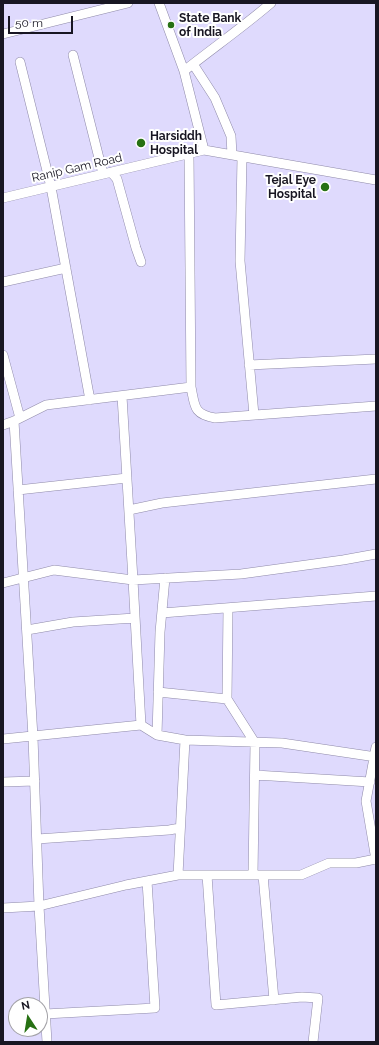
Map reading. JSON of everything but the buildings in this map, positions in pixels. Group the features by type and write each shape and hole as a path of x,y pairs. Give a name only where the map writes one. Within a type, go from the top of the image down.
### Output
{"street":[{"path":"3,34 128,3"},
{"path":"159,3 184,71 204,150 376,180"},
{"path":"184,71 218,44 247,24 271,3"},
{"path":"73,55 107,173 117,179 136,248 142,262"},
{"path":"20,62 51,187 90,400"},
{"path":"193,64 215,98 231,136 232,155"},
{"name":"Ranip Gam Road","path":"3,198 204,150"},
{"path":"189,154 191,387 196,409 203,416 215,418 376,406"},
{"path":"242,157 240,261 254,415"},
{"path":"3,282 66,268"},
{"path":"3,355 17,420 18,490 33,737 44,997"},
{"path":"249,365 376,360"},
{"path":"3,425 17,420 46,405 191,387"},
{"path":"122,396 141,725"},
{"path":"18,490 127,478"},
{"path":"129,510 162,503 376,479"},
{"path":"3,583 24,579 54,570 133,580 241,574 376,554"},
{"path":"157,735 160,632 165,578"},
{"path":"162,613 376,596"},
{"path":"228,608 227,699 255,743 253,875"},
{"path":"27,630 73,622 135,618"},
{"path":"158,692 227,699"},
{"path":"3,739 141,725 157,735 185,740 282,743 375,757"},
{"path":"178,875 185,740"},
{"path":"3,908 40,906 178,875 301,876 329,863 356,863 376,859 366,801 376,747"},
{"path":"255,775 370,782"},
{"path":"3,782 35,781"},
{"path":"37,839 180,828"},
{"path":"207,875 216,1005 302,997 318,998 313,1042"},
{"path":"263,875 274,1000"},
{"path":"48,1014 155,1008 146,881"}],"place":[{"name":"State Bank of India","path":"171,25"},
{"name":"Harsiddh Hospital","path":"141,143"},
{"name":"Tejal Eye Hospital","path":"325,187"}]}
